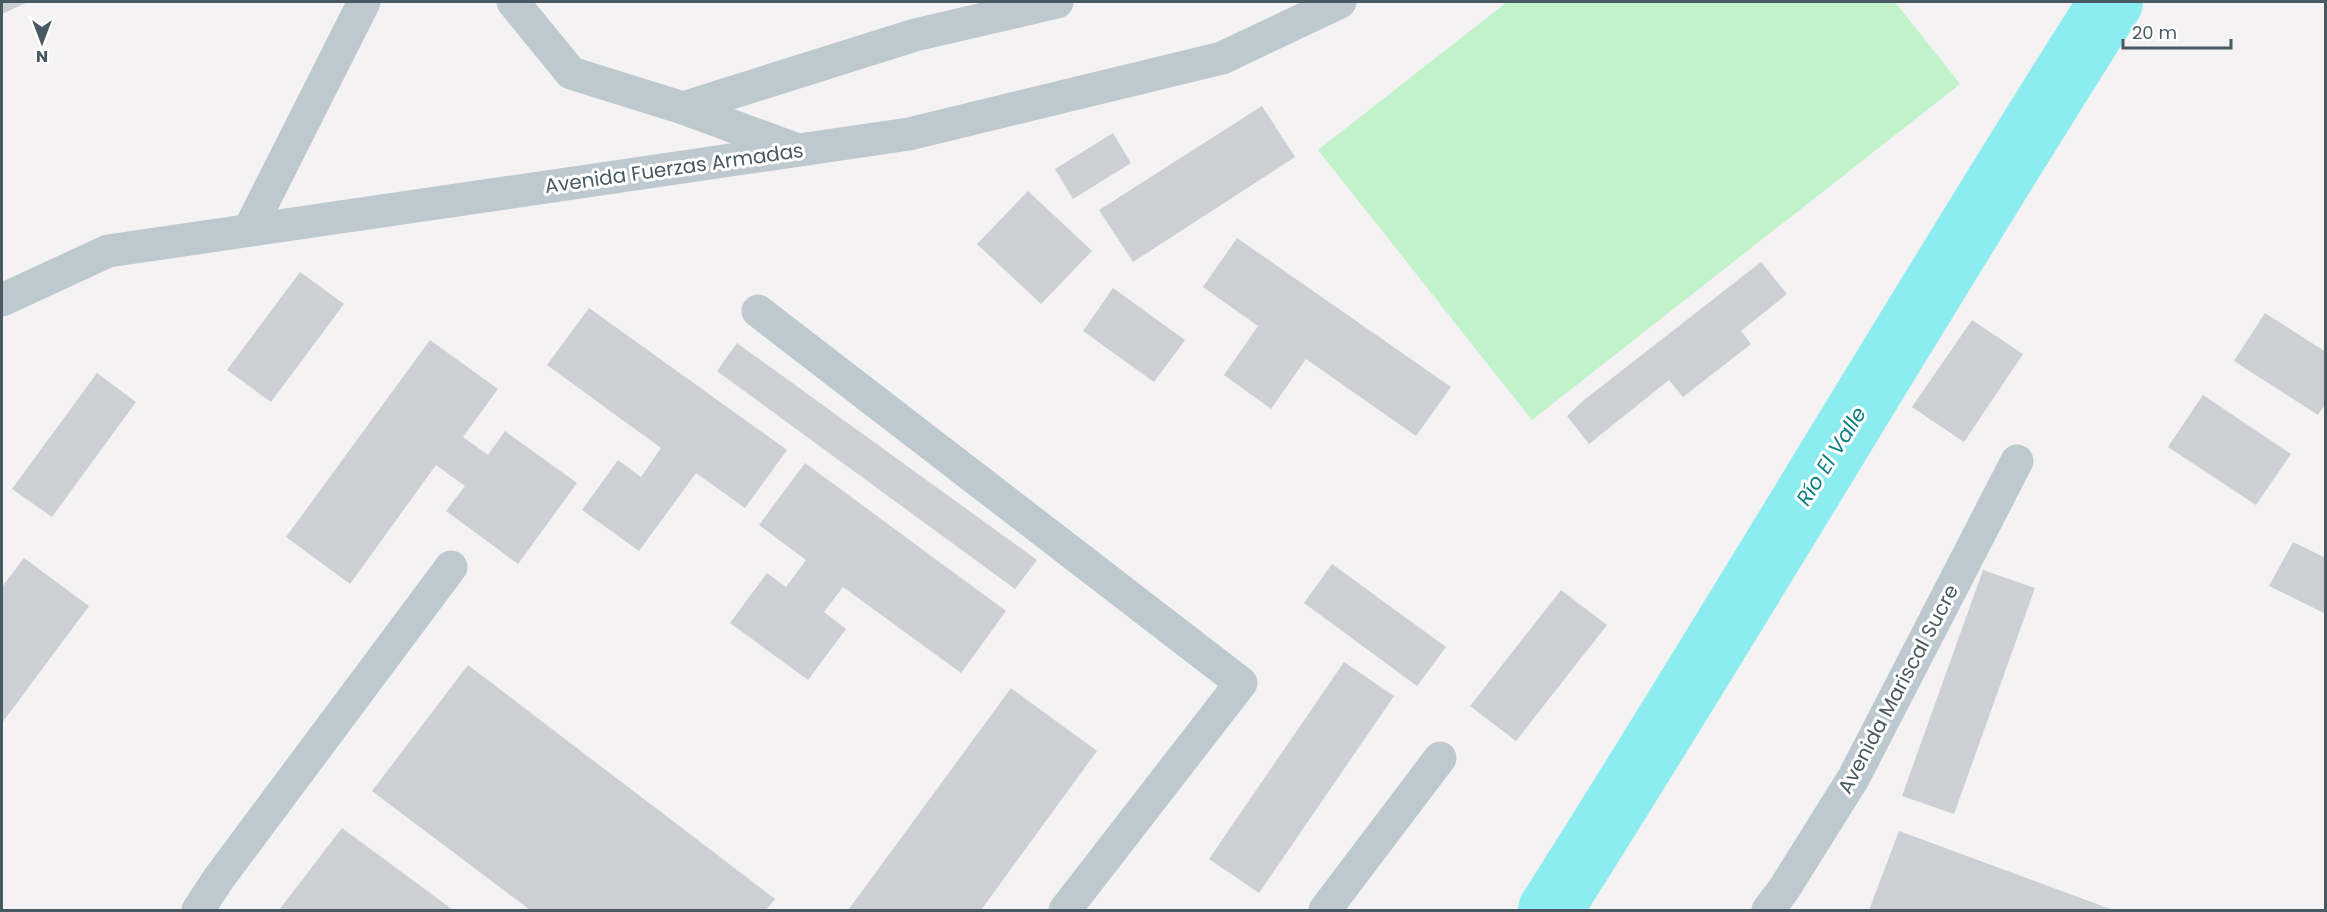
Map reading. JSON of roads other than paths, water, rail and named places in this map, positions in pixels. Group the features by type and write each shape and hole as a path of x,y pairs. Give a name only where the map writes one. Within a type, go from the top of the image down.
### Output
{"street":[{"path":"249,230 364,2"},
{"path":"513,2 571,73 683,108 799,150"},
{"path":"683,108 915,35 1057,2"},
{"name":"Avenida Fuerzas Armadas","path":"2,300 108,251 909,134 1222,58 1340,2"},
{"path":"758,311 1241,683 1065,910"},
{"name":"Avenida Mariscal Sucre","path":"1768,910 1784,889 1854,777 2017,461"},
{"path":"198,910 219,878 451,567"},
{"path":"1325,910 1440,758"}],"waterway":[{"name":"Río El Valle","path":"1550,910 2111,2"}]}
